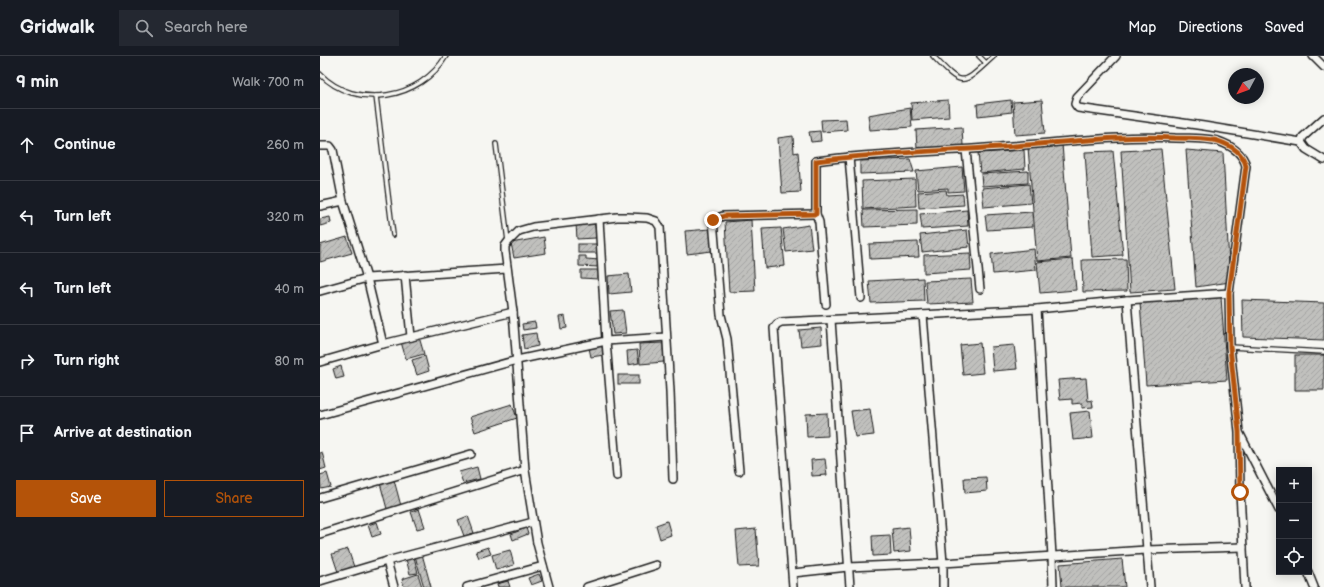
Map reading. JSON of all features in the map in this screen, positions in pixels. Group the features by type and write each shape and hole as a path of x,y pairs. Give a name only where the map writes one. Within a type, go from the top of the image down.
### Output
{"street":[{"path":"1116,56 1077,97 1075,104 1078,108 1301,142 1306,149 1324,160"},
{"path":"1314,56 1324,67"},
{"path":"1301,142 1303,137 1324,118"},
{"path":"826,304 819,222 816,214 816,161 849,157 966,150 1143,136 1217,141 1238,152 1244,159 1246,166 1229,293 1230,347 1239,432 1245,587"},
{"path":"320,146 330,146 333,150 343,200 367,278 383,344"},
{"path":"966,150 980,289"},
{"path":"849,157 861,298"},
{"path":"320,206 343,200"},
{"path":"740,471 727,339 722,315 713,220 724,216 816,214"},
{"path":"549,587 533,522 525,470 513,312 505,251 508,242 519,230 533,226 617,217 647,218 656,221 659,224 673,478"},
{"path":"599,219 606,341 617,476"},
{"path":"320,291 367,278 508,269"},
{"path":"404,275 411,337"},
{"path":"794,587 774,328 777,324 782,322 1037,310 1127,300 1229,293"},
{"path":"1127,300 1150,587"},
{"path":"1037,310 1053,587"},
{"path":"320,362 383,344 513,312"},
{"path":"923,315 943,563 943,587"},
{"path":"831,320 850,587"},
{"path":"320,415 517,360 606,341 666,337"},
{"path":"1239,432 1276,504"},
{"path":"320,498 471,454"},
{"path":"320,534 525,470"},
{"path":"320,582 387,561 533,522"},
{"path":"792,573 848,567 943,563 1146,550 1243,547"},
{"path":"387,561 394,587"},
{"path":"468,587 543,566"},
{"path":"587,587 656,566"},
{"path":"1309,575 1314,587"}],"lane":[{"path":"320,74 340,88 357,94 376,96 395,94 413,88 429,78 442,64 446,56"},
{"path":"933,56 951,75 958,79 964,80 972,76 994,56"},
{"path":"979,56 986,64"},
{"path":"376,96 393,235"},
{"path":"496,144 508,242"},
{"path":"1230,347 1324,352"}],"building":[{"path":"948,100 949,117 912,120 911,103"},
{"path":"1011,100 1012,112 978,116 977,104"},
{"path":"1042,100 1045,133 1015,135 1013,102"},
{"path":"910,108 912,127 870,130 868,115"},
{"path":"846,119 847,130 822,132 821,120"},
{"path":"962,127 963,146 917,149 916,130"},
{"path":"820,131 821,141 811,142 809,132"},
{"path":"793,136 794,153 798,152 801,192 782,193 778,138"},
{"path":"1062,144 1071,258 1037,261 1028,147"},
{"path":"1161,149 1175,289 1130,292 1121,151"},
{"path":"1024,150 1025,169 980,173 978,153"},
{"path":"1186,150 1223,153 1230,282 1196,287"},
{"path":"1113,151 1123,255 1092,257 1085,152"},
{"path":"910,159 914,172 860,174 860,161"},
{"path":"962,167 964,191 948,192 948,188 918,190 916,171"},
{"path":"1028,171 1028,183 982,186 981,174"},
{"path":"915,179 916,206 863,209 862,181"},
{"path":"1029,184 1031,203 984,207 982,188"},
{"path":"946,190 947,195 963,194 964,205 919,208 918,192"},
{"path":"917,209 917,225 864,227 863,210"},
{"path":"967,210 968,226 922,229 920,214"},
{"path":"1032,212 1033,227 987,230 985,215"},
{"path":"330,217 331,223 320,226 320,219"},
{"path":"751,220 755,291 729,292 725,222"},
{"path":"576,224 595,224 596,238 577,239"},
{"path":"809,225 812,249 786,252 783,229"},
{"path":"781,228 785,266 765,268 762,229"},
{"path":"710,229 712,251 687,254 685,231"},
{"path":"967,230 969,247 922,252 920,235"},
{"path":"347,237 352,253 320,262 320,245"},
{"path":"544,237 546,253 514,258 511,243"},
{"path":"918,242 919,257 870,259 869,244"},
{"path":"578,244 599,244 599,253 578,253"},
{"path":"1034,249 1036,270 993,274 991,254"},
{"path":"970,253 971,270 924,273 924,255"},
{"path":"579,256 586,256 586,259 600,260 599,267 579,266"},
{"path":"1073,259 1076,290 1040,293 1037,262"},
{"path":"1126,259 1127,291 1083,292 1082,260"},
{"path":"581,270 599,270 598,279 581,278"},
{"path":"629,274 631,292 609,294 608,276"},
{"path":"923,278 924,301 871,303 869,281"},
{"path":"971,279 973,302 927,304 925,281"},
{"path":"1221,297 1227,380 1146,385 1140,302"},
{"path":"1242,300 1324,303 1324,340 1243,337"},
{"path":"623,310 626,333 613,334 610,311"},
{"path":"565,316 567,328 561,329 559,317"},
{"path":"535,322 536,328 523,330 522,324"},
{"path":"821,328 822,344 801,346 799,330"},
{"path":"536,333 538,346 524,349 522,335"},
{"path":"419,337 424,354 406,359 401,342"},
{"path":"663,343 664,362 640,364 639,344"},
{"path":"980,343 983,373 963,375 960,345"},
{"path":"1014,345 1017,369 993,371 991,347"},
{"path":"602,346 604,355 591,357 589,348"},
{"path":"637,350 639,363 628,365 627,351"},
{"path":"1295,355 1324,355 1324,390 1295,390"},
{"path":"425,356 429,371 417,375 412,360"},
{"path":"341,366 344,377 336,379 333,369"},
{"path":"618,375 639,375 639,384 618,384"},
{"path":"1086,378 1088,401 1092,400 1093,407 1082,408 1082,403 1072,404 1072,399 1060,400 1058,380"},
{"path":"512,404 517,418 475,432 470,417"},
{"path":"870,409 874,435 855,437 851,411"},
{"path":"1090,411 1093,438 1073,440 1070,413"},
{"path":"827,413 828,436 807,437 806,414"},
{"path":"322,452 326,468 320,470 320,453"},
{"path":"825,459 827,475 812,476 811,460"},
{"path":"477,467 480,479 463,483 459,472"},
{"path":"327,473 331,487 321,489 320,475"},
{"path":"986,477 987,491 965,493 964,478"},
{"path":"394,480 401,506 387,509 380,483"},
{"path":"419,509 425,527 417,529 411,512"},
{"path":"468,516 474,533 464,536 458,520"},
{"path":"667,521 671,535 660,539 656,525"},
{"path":"377,522 381,534 372,537 368,525"},
{"path":"909,527 911,551 894,553 892,529"},
{"path":"526,528 528,534 513,540 511,534"},
{"path":"756,529 759,566 739,567 736,531"},
{"path":"890,535 891,555 873,556 872,536"},
{"path":"488,547 491,554 479,558 476,551"},
{"path":"348,549 354,567 338,572 332,554"},
{"path":"510,550 514,565 496,570 492,555"},
{"path":"422,554 431,587 424,587 415,556"},
{"path":"414,557 418,573 410,574 406,559"},
{"path":"1122,559 1125,587 1062,587 1060,564"},
{"path":"418,574 422,587 404,587 402,579"},
{"path":"539,574 542,581 531,585 528,578"},
{"path":"508,581 510,587 498,587 497,584"}],"route":[{"path":"713,220 724,216 816,214 816,161 849,157 966,150 1143,136 1217,141 1238,152 1244,159 1246,166 1229,293 1230,347 1239,432 1240,492"}]}
